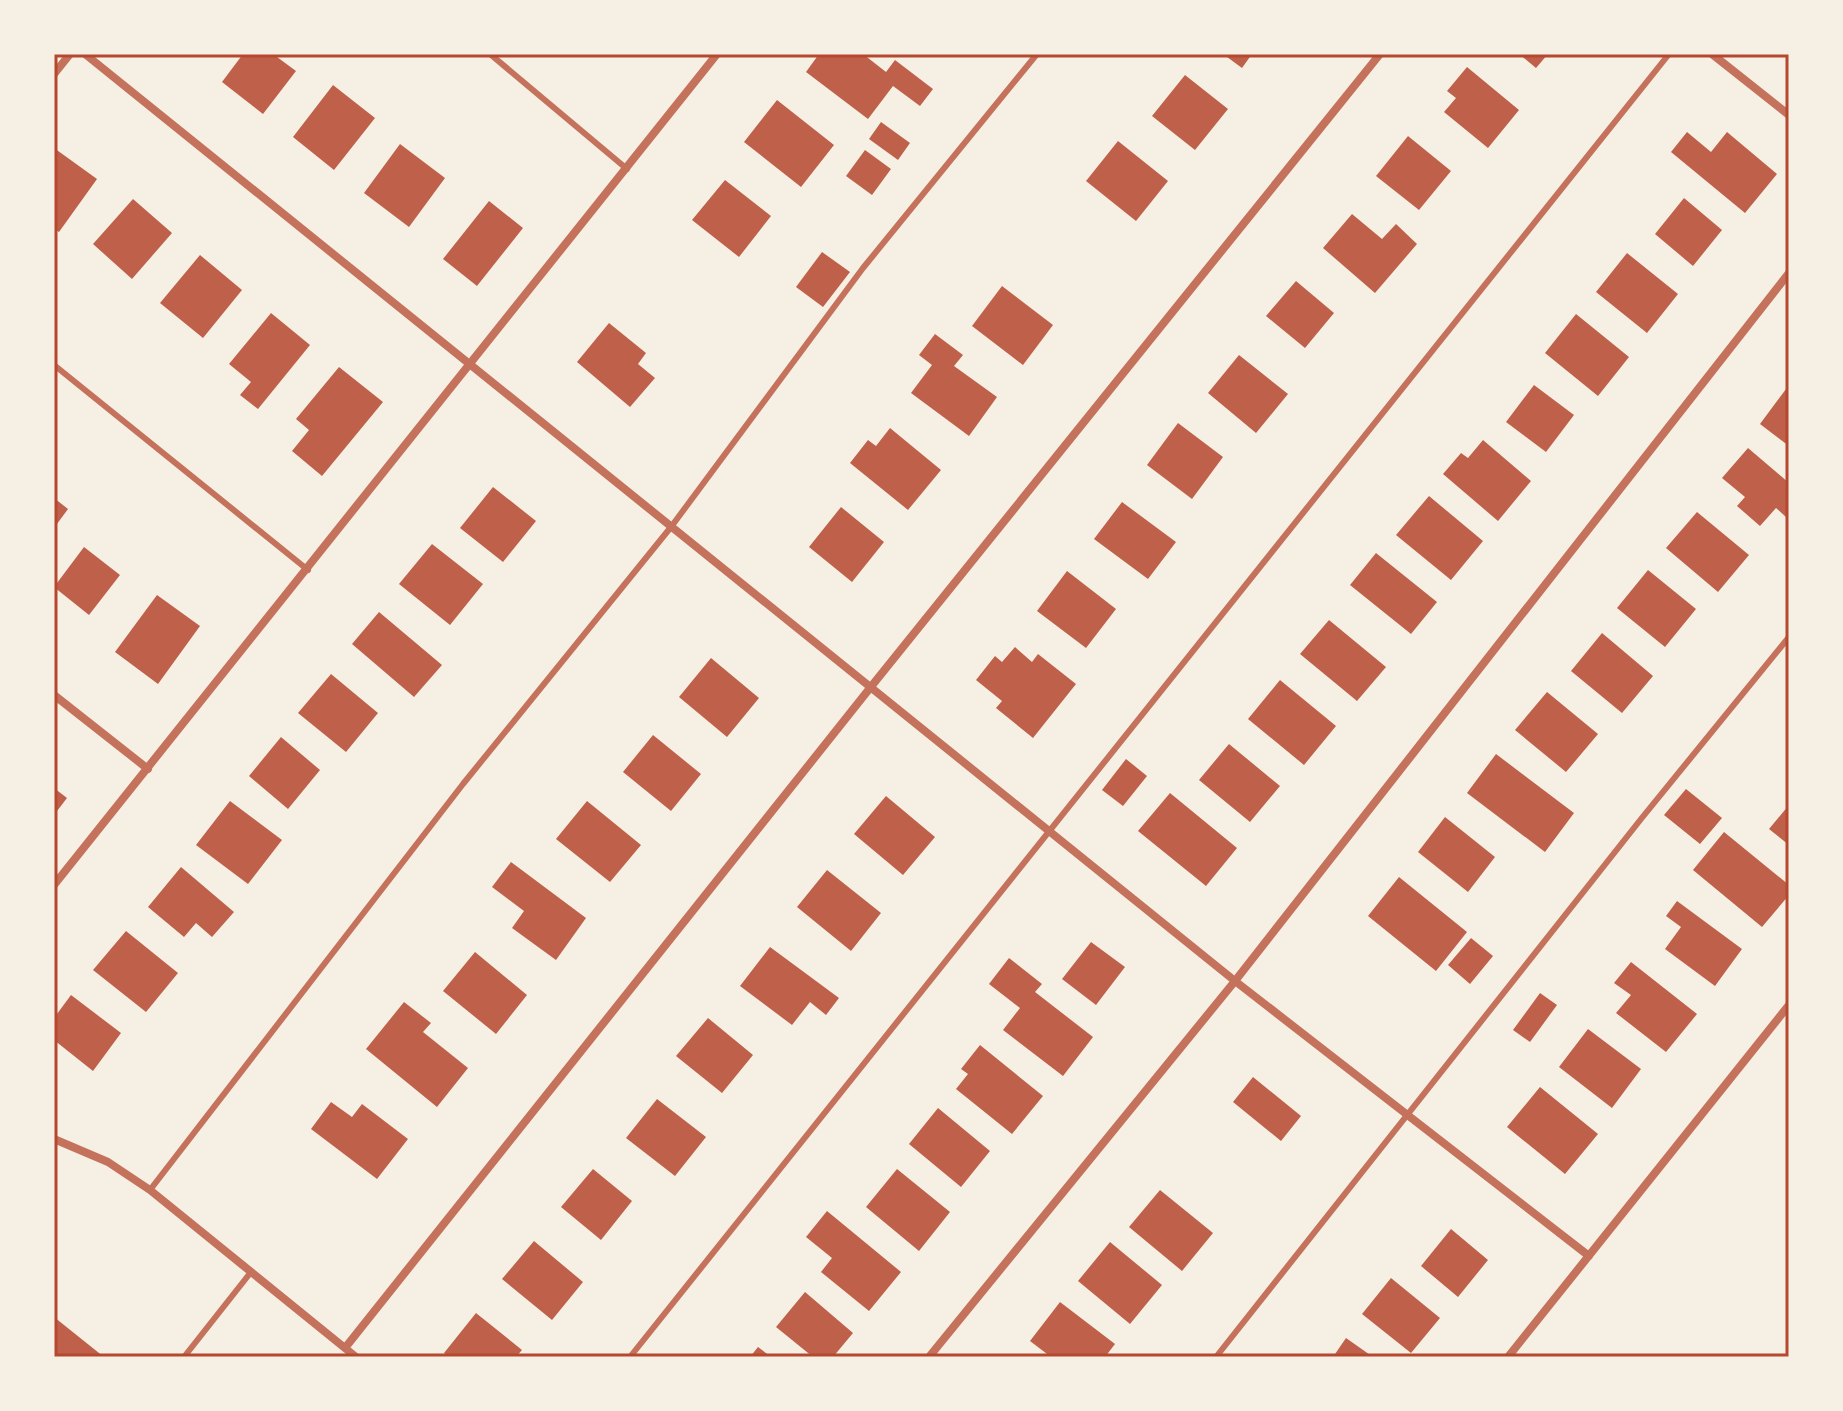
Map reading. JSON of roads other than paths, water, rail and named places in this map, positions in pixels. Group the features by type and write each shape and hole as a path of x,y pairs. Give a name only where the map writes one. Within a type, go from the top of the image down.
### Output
{"street":[{"path":"54,74 70,54"},
{"path":"85,54 1235,981 1589,1256"},
{"path":"54,885 717,54"},
{"path":"345,1348 1380,54"},
{"path":"1712,54 1789,115"},
{"path":"929,1357 1235,981 1789,273"},
{"path":"54,695 148,769"},
{"path":"1508,1357 1789,1005"},
{"path":"54,1139 108,1162 150,1190 356,1357"}],"lane":[{"path":"490,54 627,169"},
{"path":"150,1190 454,797 671,527 863,268 1037,54"},
{"path":"630,1357 1669,54"},
{"path":"54,365 308,570"},
{"path":"1216,1357 1789,637"},
{"path":"184,1357 251,1272"}]}
